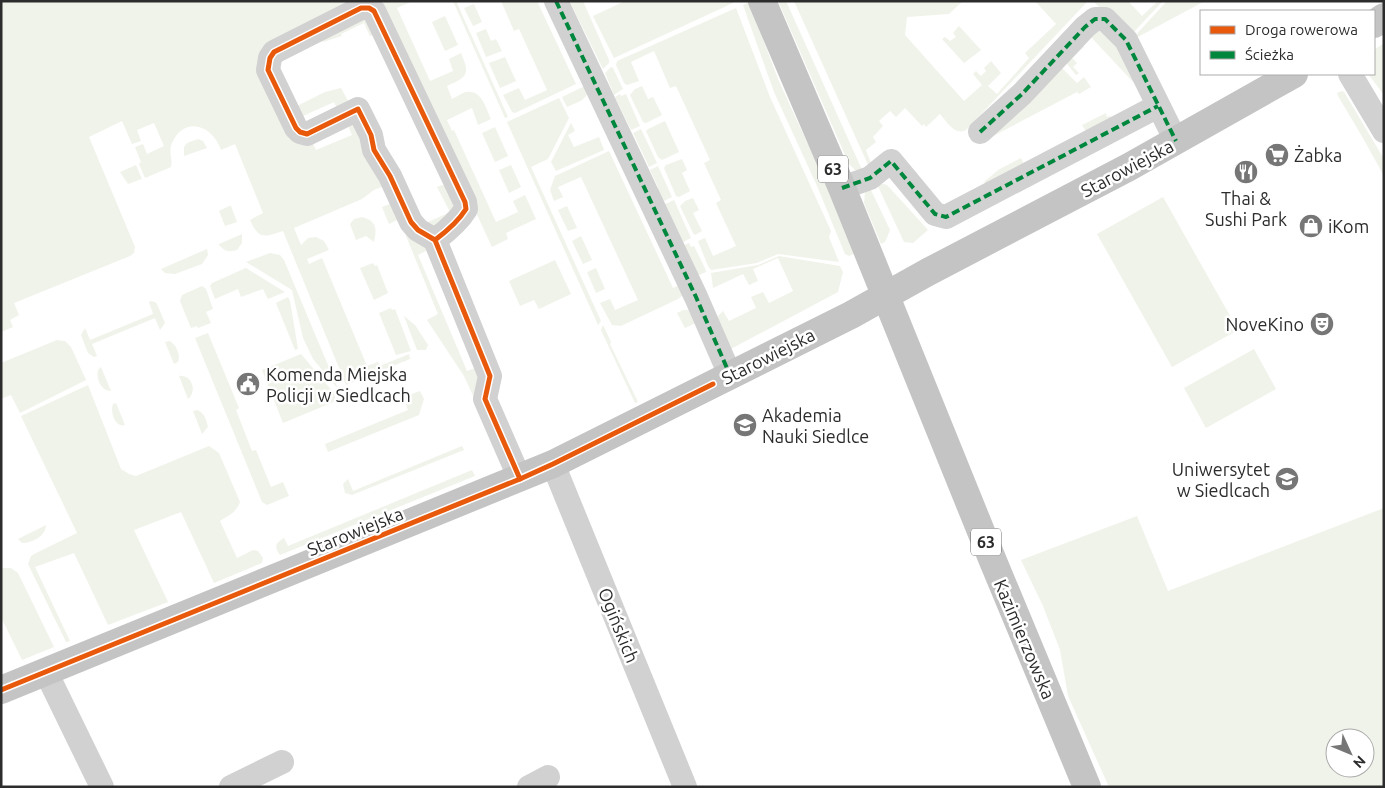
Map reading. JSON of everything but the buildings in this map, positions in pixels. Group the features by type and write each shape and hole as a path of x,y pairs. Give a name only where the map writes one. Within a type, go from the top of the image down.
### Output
{"main road":[{"name":"63","path":"762,1 842,188 885,296"},
{"name":"Starowiejska","path":"1,690 553,464 885,296 1129,167 1292,75"},
{"name":"Kazimierzowska","path":"885,296 993,562 1088,787"}],"street":[{"path":"556,1 696,297 730,375"},
{"path":"435,240 462,216 466,209 465,202 374,11 369,8 362,8 274,52 270,58 268,70 296,128 306,134 358,110 371,136 374,150 390,176 412,222 418,230 435,240 490,376 485,399 520,479"},
{"path":"980,132 1022,94 1094,18 1104,19 1126,40 1176,141"},
{"path":"1351,75 1384,131"},
{"path":"842,188 870,178 891,161 935,214 946,216 1158,106"},
{"name":"Ogińskich","path":"553,464 686,787"},
{"path":"46,672 102,787"},
{"path":"231,787 282,762"}],"shaded area":[{"path":"1,1 354,1 268,48 316,150 352,135 347,123 354,122 389,184 374,190 362,199 294,228 301,245 308,238 316,237 324,241 329,250 307,259 309,264 322,258 367,366 378,362 380,366 409,354 410,359 346,385 283,231 271,235 259,234 250,220 263,213 235,144 221,150 217,141 205,129 190,126 177,134 172,143 170,152 171,167 145,178 135,147 143,144 147,154 164,146 154,123 137,130 141,141 132,144 122,121 89,137 135,247 134,253 14,303 19,315 10,320 13,327 1,332"},
{"path":"372,1 413,1 397,8 430,81 453,71 449,59 461,53 466,70 463,77 447,86 452,99 466,92 476,94 483,101 491,119 478,125 472,108 447,120 452,131 454,130 496,222 518,212 513,201 525,195 536,219 506,233 508,239 492,247 381,8"},
{"path":"453,1 456,1 508,117 505,118"},
{"path":"501,1 537,1 576,84 515,113 512,112 503,95 519,88 525,100 547,90 519,29 514,31"},
{"path":"583,1 609,60 609,63 603,69 570,2"},
{"path":"625,1 733,1 733,3 614,58 593,16"},
{"path":"778,1 786,1 863,172 855,170 849,164"},
{"path":"794,1 963,1 949,14 907,17 905,35 964,101 982,85 973,74 976,71 981,76 986,71 984,68 991,61 1001,73 988,86 997,94 1029,58 1025,53 1056,24 1035,1 1088,1 966,130 955,130 940,114 926,127 924,124 922,126 905,108 896,117 890,111 879,121 883,126 873,137 876,142 866,150 871,163 869,167"},
{"path":"1093,1 1128,1 1142,16 1158,1 1163,1 1129,37"},
{"path":"1167,1 1205,1 1134,39 1133,38"},
{"path":"749,2 778,79 832,197 854,254 849,256 845,254 817,186 774,92 743,5"},
{"path":"474,4 482,22 473,26 464,8"},
{"path":"736,8 770,97 831,231 829,237 839,262 778,254 757,263 711,270 698,241 705,238 713,256 736,246 716,203 721,200 704,163 710,160 676,86 670,88 654,51 631,62 639,81 627,85 624,83 616,65 617,61"},
{"path":"365,13 376,34 370,36 364,23 341,34 342,36 323,42 319,35"},
{"path":"445,16 458,45 445,51 432,22"},
{"path":"959,26 981,50 964,63 942,39 945,37 950,41 956,37 953,33"},
{"path":"1101,28 1115,36 1120,42 1139,79 1135,84 1090,36 1081,44 1084,47 1072,58 1077,63 1073,67 1079,73 1076,75 1064,60 1092,31"},
{"path":"486,29 491,41 496,39 502,51 486,57 476,33"},
{"path":"1384,43 1384,95 1369,75 1375,75 1375,49"},
{"path":"505,57 516,81 500,88 489,63"},
{"path":"1059,65 1077,83 1084,77 1091,87 1079,94 1077,92 982,142"},
{"path":"611,67 623,89 614,95 605,73"},
{"path":"589,84 585,97 567,107 562,97"},
{"path":"642,86 648,99 653,97 662,115 646,123 643,122 630,95 635,89"},
{"path":"341,88 348,101 339,113 334,102 301,117 293,108 325,92"},
{"path":"1342,91 1384,159 1384,176 1338,96 1337,93"},
{"path":"620,94 621,96 626,94 640,126 631,130 615,97"},
{"path":"559,98 569,118 548,159 531,167 601,321 598,325 507,122"},
{"path":"1106,113 1107,117 1110,116 1113,122 1088,135 1082,125"},
{"path":"665,121 679,152 662,160 658,157 646,131"},
{"path":"571,123 575,131 568,135 574,147 599,137 604,150 556,171 551,162"},
{"path":"495,127 508,156 495,162 482,133"},
{"path":"641,129 657,163 649,167 633,133"},
{"path":"198,139 203,141 207,148 184,156 184,147 187,143"},
{"path":"609,151 673,288 683,283 684,294 678,299 621,326 612,325 600,303 610,299 615,310 638,300 581,177 558,187 563,197 554,201 550,190 555,176"},
{"path":"1021,158 1026,168 1018,166 987,184 984,182 998,170"},
{"path":"682,159 687,170 682,173 690,191 679,197 676,196 664,168 666,165"},
{"path":"136,165 142,179 128,184 120,172"},
{"path":"511,165 521,187 509,193 499,170"},
{"path":"658,166 672,197 660,203 658,187 650,170"},
{"path":"876,182 887,185 928,230 913,243 904,242"},
{"path":"448,185 459,206 439,230 424,224 450,212 437,187"},
{"path":"869,186 890,230 885,242 881,244 864,203 865,192"},
{"path":"1163,197 1238,330 1172,367 1097,234"},
{"path":"693,198 699,210 693,213 702,231 695,235 680,206 685,201"},
{"path":"674,200 691,238 679,244 661,206"},
{"path":"395,202 428,250 418,255 467,371 480,368 475,400 464,376 427,320 438,314 399,219 389,224 382,207"},
{"path":"231,206 237,222 225,226 219,211"},
{"path":"567,206 577,228 568,231 558,210"},
{"path":"362,217 371,221 375,226 374,242 366,236 356,240 350,224 354,219"},
{"path":"242,234 242,243 237,250 227,251 219,245 219,244"},
{"path":"581,236 592,260 583,264 572,241"},
{"path":"689,243 691,247 694,246 706,272 694,277 680,247"},
{"path":"207,249 208,255 202,264 175,274 165,273 161,269"},
{"path":"270,253 280,255 284,260 338,389 313,359 303,338 292,290 246,262"},
{"path":"779,256 840,266 843,272 838,292 727,351 717,317 723,311 729,321 756,308 751,297 763,292 769,303 793,291 778,258 753,269 758,281 749,285 743,274 713,288 711,273 758,265"},
{"path":"555,260 571,294 539,309 534,300 520,306 509,281"},
{"path":"373,263 375,266 377,265 388,293 374,300 360,268"},
{"path":"246,268 285,292 268,299 263,289 241,297 238,289 215,299 210,286 212,283"},
{"path":"596,268 605,289 596,293 587,272"},
{"path":"202,286 206,289 213,309 206,312 211,323 198,328 197,326 191,328 180,301 182,295"},
{"path":"288,297 298,349 295,350 276,303"},
{"path":"149,302 157,304 165,323 160,330 155,318 92,344 97,356 94,357 88,353 81,335 85,328 90,340 153,314"},
{"path":"391,308 392,310 395,309 411,351 396,355 379,313"},
{"path":"689,310 700,321 685,328 677,313"},
{"path":"404,316 415,325 428,345 426,350 417,350"},
{"path":"603,325 638,402 635,403 601,330"},
{"path":"208,333 239,408 236,410 252,451 256,450 271,487 283,482 289,496 267,505 262,502 195,338"},
{"path":"57,340 65,341 71,347 86,380 20,413 11,395 1,399 1,363"},
{"path":"170,341 178,353 178,362 174,364 165,342"},
{"path":"1254,349 1276,389 1206,428 1184,388"},
{"path":"301,354 334,393 336,401 283,423 262,370"},
{"path":"101,367 111,391 104,389 99,381 98,370"},
{"path":"179,376 187,378 192,384 191,396 188,399"},
{"path":"88,385 121,469 129,474 136,476 209,446 219,453 240,502 234,511 220,521 237,558 253,550 258,551 263,558 262,563 214,583 181,512 134,530 168,602 108,625 74,553 35,567 70,641 66,642 28,564 31,556 34,554 77,533 21,416"},
{"path":"420,391 424,399 419,415 328,452 325,444 408,410 403,397"},
{"path":"116,403 125,425 118,424 114,419 112,407"},
{"path":"197,410 206,419 208,427 202,434 193,411"},
{"path":"462,446 464,450 352,495 345,493 343,484 348,479 353,491"},
{"path":"472,470 475,476 280,555 277,550 277,543 284,538 288,546"},
{"path":"1384,508 1384,787 1109,787 1068,696 1060,650 1043,606 1021,560 1137,516 1168,591"},
{"path":"46,525 41,536 30,542 22,543 18,539"},
{"path":"1,565 3,568 11,568 18,573 54,647 22,660 1,617"}],"marked path":[{"path":"556,1 696,297 730,375"},
{"path":"980,132 1022,94 1085,27 1095,19 1105,19 1126,40 1176,141"},
{"path":"842,188 870,178 891,161 935,214 946,217 1158,106"}],"cycle path":[{"path":"435,240 459,218 466,209 465,202 374,11 369,8 361,8 274,52 270,58 268,70 296,128 300,132 307,134 358,109 371,135 374,150 390,176 411,222 418,230 435,240 490,376 485,399 520,479"},
{"path":"1,690 520,479 713,384"}],"place":[{"name":"Żabka","path":"1277,155"},
{"name":"Thai & Sushi Park","path":"1246,172"},
{"name":"iKom","path":"1311,226"},
{"name":"NoveKino","path":"1322,324"},
{"name":"Komenda Miejska Policji w Siedlcach","path":"248,384"},
{"name":"Akademia Nauki Siedlce","path":"745,425"},
{"name":"Uniwersytet w Siedlcach","path":"1287,479"}]}
